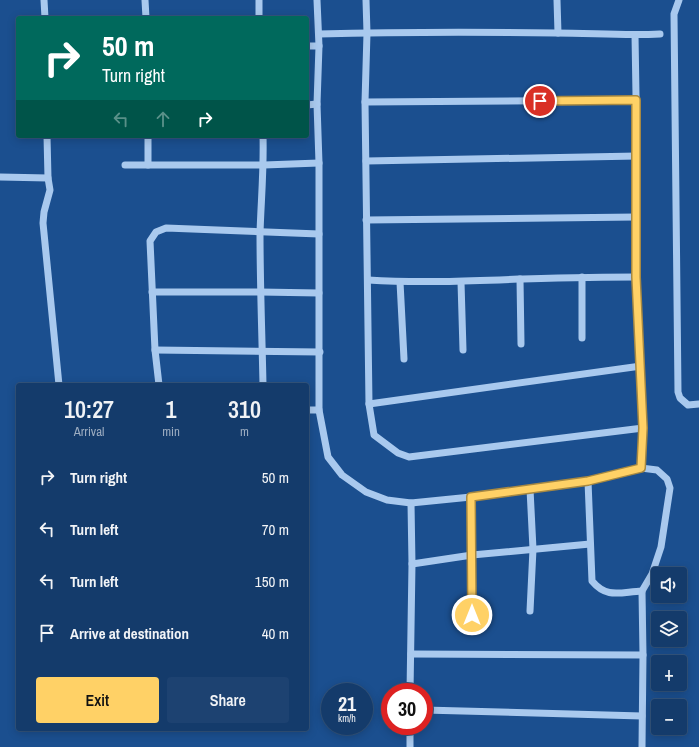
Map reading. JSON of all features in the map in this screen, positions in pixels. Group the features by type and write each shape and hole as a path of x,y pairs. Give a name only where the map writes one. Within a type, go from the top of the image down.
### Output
{"street":[{"path":"44,0 45,16"},
{"path":"145,0 146,16"},
{"path":"259,0 259,16"},
{"path":"317,0 319,34 317,104 319,164 319,410 328,457 342,475 366,492 387,500 411,504 588,481 641,468 657,470 667,479 670,488 661,547 652,574 642,591 642,747"},
{"path":"366,0 367,33 365,102 369,404 374,435 398,453 408,457 643,428"},
{"path":"557,0 558,33"},
{"path":"679,0 674,14 678,392 680,398 688,405 699,404"},
{"path":"319,34 660,34"},
{"path":"635,35 637,156 636,277 643,428 641,468"},
{"path":"309,46 319,46"},
{"path":"365,102 636,100"},
{"path":"309,104 317,104"},
{"path":"47,138 48,178 50,190 44,212 43,223 59,383"},
{"path":"148,138 148,165"},
{"path":"263,138 264,165 260,232 263,383"},
{"path":"366,161 637,156"},
{"path":"126,165 319,164"},
{"path":"0,177 48,178"},
{"path":"366,220 636,217"},
{"path":"159,383 155,350 150,241 156,232 166,228 319,234"},
{"path":"368,280 400,282 461,282 582,277 636,277"},
{"path":"582,277 582,338"},
{"path":"520,279 521,344"},
{"path":"400,282 404,359"},
{"path":"461,282 463,350"},
{"path":"152,292 319,293"},
{"path":"155,350 320,352"},
{"path":"369,404 641,366"},
{"path":"309,410 319,410"},
{"path":"588,481 592,581 598,589 608,593 642,591"},
{"path":"530,489 533,549 530,611"},
{"path":"471,497 472,615"},
{"path":"410,683 412,564 411,504"},
{"path":"412,564 472,555 590,544"},
{"path":"411,654 643,656"},
{"path":"433,710 642,716"},
{"path":"410,735 410,747"}],"route":[{"path":"472,615 471,497 588,481 641,468 643,428 636,277 636,100 540,101"}]}
